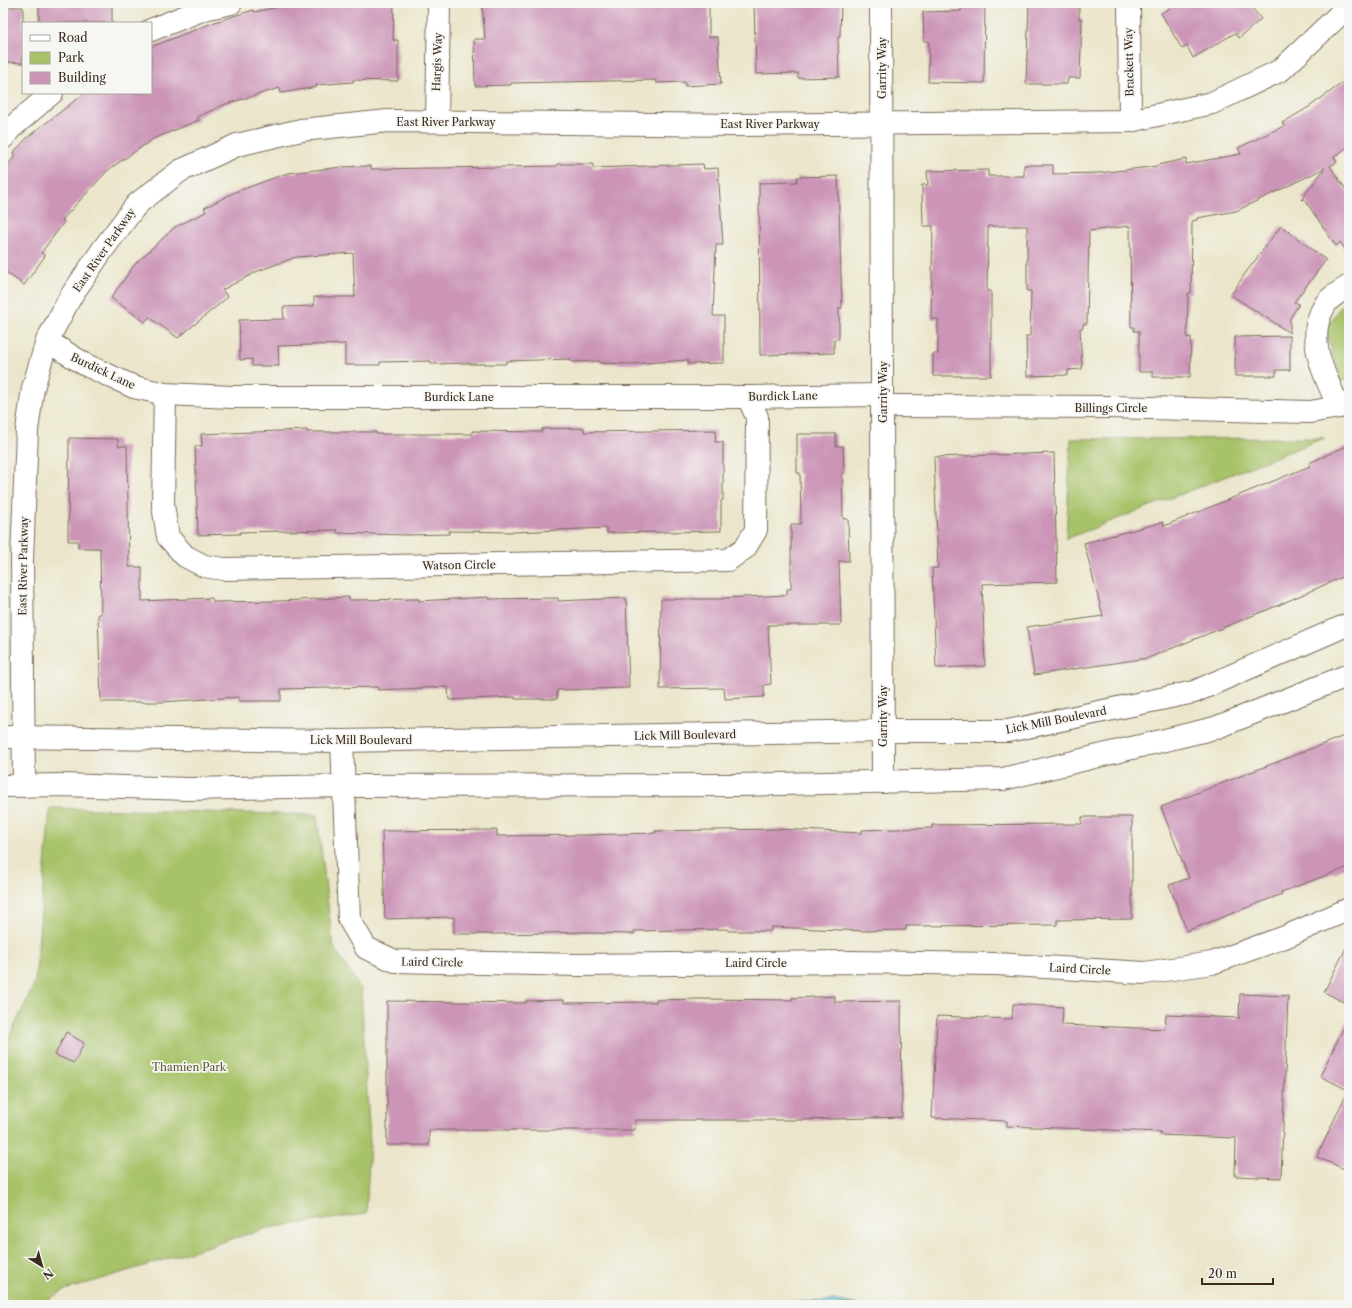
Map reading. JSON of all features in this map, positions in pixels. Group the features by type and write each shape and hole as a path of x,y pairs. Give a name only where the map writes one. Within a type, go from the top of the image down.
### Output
{"street":[{"path":"152,30 204,9 231,3"},
{"name":"Hargis Way","path":"437,121 439,3"},
{"name":"Garrity Way","path":"881,3 883,782"},
{"name":"Brackett Way","path":"1128,3 1130,121"},
{"name":"East River Parkway","path":"13,786 13,737 27,430 33,388 47,341 72,296 137,204 180,171 237,145 301,130 388,121 882,124 1130,121 1212,103 1281,70 1338,16 1348,3"},
{"path":"5,130 51,94"},
{"name":"Billings Circle","path":"882,401 1310,412 1344,405 1323,372 1317,353 1315,326 1325,304 1349,286"},
{"name":"Burdick Lane","path":"47,341 86,365 134,387 165,394 232,397 748,397 882,401"},
{"name":"Watson Circle","path":"165,394 163,505 168,537 185,556 204,566 224,569 728,560 745,548 756,530 757,418 748,397"},
{"name":"Lick Mill Boulevard","path":"13,737 342,741 883,731 1008,731 1194,692 1349,624"},
{"path":"13,786 61,785 190,789 344,786 740,785 1003,779 1215,728 1349,674"},
{"name":"Laird Circle","path":"342,741 349,920 366,948 395,961 578,965 849,962 996,964 1146,973 1212,963 1285,937 1349,909"}],"green space":[{"path":"1349,300 1349,378 1340,382 1326,329 1340,307"},
{"path":"1324,438 1066,539 1071,439"},
{"name":"Thamien Park","path":"50,808 317,815 333,946 361,989 370,1143 366,1214 268,1228 65,1290 38,1305 3,1305 3,1051 35,982"}],"water":[{"path":"840,1301 858,1305 651,1305 659,1304"}],"building":[{"path":"39,3 112,3 112,22 39,22"},
{"path":"298,3 394,3 393,40 398,40 398,81 353,80 353,82 316,85 317,87 281,93 280,88 226,104 197,117 199,120 153,139 108,170 62,220 64,222 41,253 45,256 24,285 3,270 3,171 15,156 13,153 29,136 84,94 152,94 152,47 215,22 253,10 254,12"},
{"path":"482,3 709,3 709,37 718,37 721,84 685,86 685,82 656,83 656,80 511,83 511,85 475,86 474,39 485,39"},
{"path":"754,3 841,3 840,37 838,37 839,77 798,78 798,73 756,74"},
{"path":"961,3 985,3 984,83 928,82 929,41 924,41 923,12 961,11"},
{"path":"1029,3 1079,5 1079,19 1082,19 1080,78 1068,78 1067,84 1026,84"},
{"path":"1179,3 1248,3 1261,19 1239,38 1235,33 1193,58 1187,46 1182,49 1161,13"},
{"path":"3,7 23,7 22,63 3,62"},
{"path":"1349,78 1349,146 1334,157 1337,162 1330,166 1349,194 1349,255 1340,242 1336,246 1304,199 1301,200 1325,168 1236,211 1197,218 1197,220 1192,221 1191,293 1188,293 1187,338 1191,337 1190,377 1153,377 1153,372 1139,372 1139,331 1134,331 1134,327 1131,327 1130,226 1089,231 1087,324 1083,324 1083,328 1080,328 1082,369 1068,370 1068,375 1027,376 1026,336 1030,336 1031,291 1027,291 1027,226 988,226 987,291 991,291 991,376 933,376 933,354 938,354 938,319 931,319 933,226 923,226 922,185 928,185 927,171 988,170 988,176 1024,176 1024,165 1053,165 1053,174 1099,173 1158,166 1157,165 1186,159 1186,164 1241,154 1238,148 1284,126 1282,123 1309,107"},
{"path":"557,164 593,164 593,168 703,164 704,169 718,168 723,245 716,245 713,316 724,316 724,363 688,364 688,360 632,364 600,363 600,361 571,362 571,359 506,361 506,364 431,364 431,361 380,362 380,365 345,365 345,344 278,346 279,366 252,366 252,359 240,360 239,320 284,319 283,307 314,306 314,297 355,297 353,253 296,257 258,271 222,290 228,297 178,338 149,317 145,322 111,298 135,264 175,227 206,212 204,208 235,192 288,173 343,167 371,166 371,169 557,166"},
{"path":"838,176 842,308 839,308 839,339 834,339 834,353 760,355 759,183 797,182 797,177"},
{"path":"1281,226 1326,260 1294,302 1299,304 1290,318 1290,333 1231,295 1244,275"},
{"path":"1290,336 1290,370 1276,370 1276,376 1235,376 1235,337"},
{"path":"584,428 584,432 716,430 715,442 723,442 723,500 721,501 721,531 607,533 607,528 514,532 449,531 449,534 407,535 337,533 337,530 240,532 240,534 198,535 195,446 202,446 201,434 307,430 307,432 376,432 376,434 472,434 472,431 542,432 542,429"},
{"path":"797,434 836,434 836,446 843,446 843,519 848,519 849,561 839,561 841,625 768,625 771,684 764,685 764,697 725,699 724,688 660,689 661,599 723,599 787,595 787,589 791,589 791,524 801,524 800,473 797,473"},
{"path":"69,438 118,439 118,446 127,446 129,567 142,567 142,601 212,598 213,602 282,601 349,597 349,600 419,599 419,601 488,597 489,599 558,598 558,601 626,598 629,688 557,690 557,699 515,699 515,697 449,700 448,687 378,690 378,687 281,689 281,701 239,701 239,697 161,702 101,702 98,614 101,614 100,548 78,548 78,541 68,541"},
{"path":"1349,445 1349,574 1279,605 1148,658 1034,675 1027,627 1103,616 1084,543 1163,522 1164,526 1310,466 1309,463"},
{"path":"1054,453 1057,582 982,584 985,666 936,668 932,568 938,568 934,457"},
{"path":"1349,734 1349,867 1281,892 1282,894 1187,931 1169,885 1189,878 1161,807"},
{"path":"1082,817 1132,817 1132,919 1057,920 1057,925 906,926 906,930 864,931 771,927 771,931 728,931 728,929 634,931 634,934 589,932 454,934 454,917 385,919 382,831 497,830 497,836 589,835 655,833 655,831 777,829 862,833 862,830 932,828 932,825 1082,824"},
{"path":"1349,942 1349,1005 1324,992"},
{"path":"1240,994 1288,996 1281,1178 1235,1176 1236,1138 1160,1135 1161,1132 1007,1126 1007,1121 932,1118 937,1016 1012,1019 1013,1004 1063,1007 1062,1025 1165,1029 1166,1015 1239,1018"},
{"path":"835,996 835,1002 901,1001 902,1117 802,1120 635,1120 635,1130 429,1130 429,1145 387,1145 387,1001 526,1003 526,1001 564,1000 564,1003 656,1002 656,1000 699,999 792,1000 792,998"},
{"path":"1349,1017 1349,1171 1317,1157 1348,1090 1320,1076"},
{"path":"66,1032 84,1043 74,1063 55,1055"}]}
